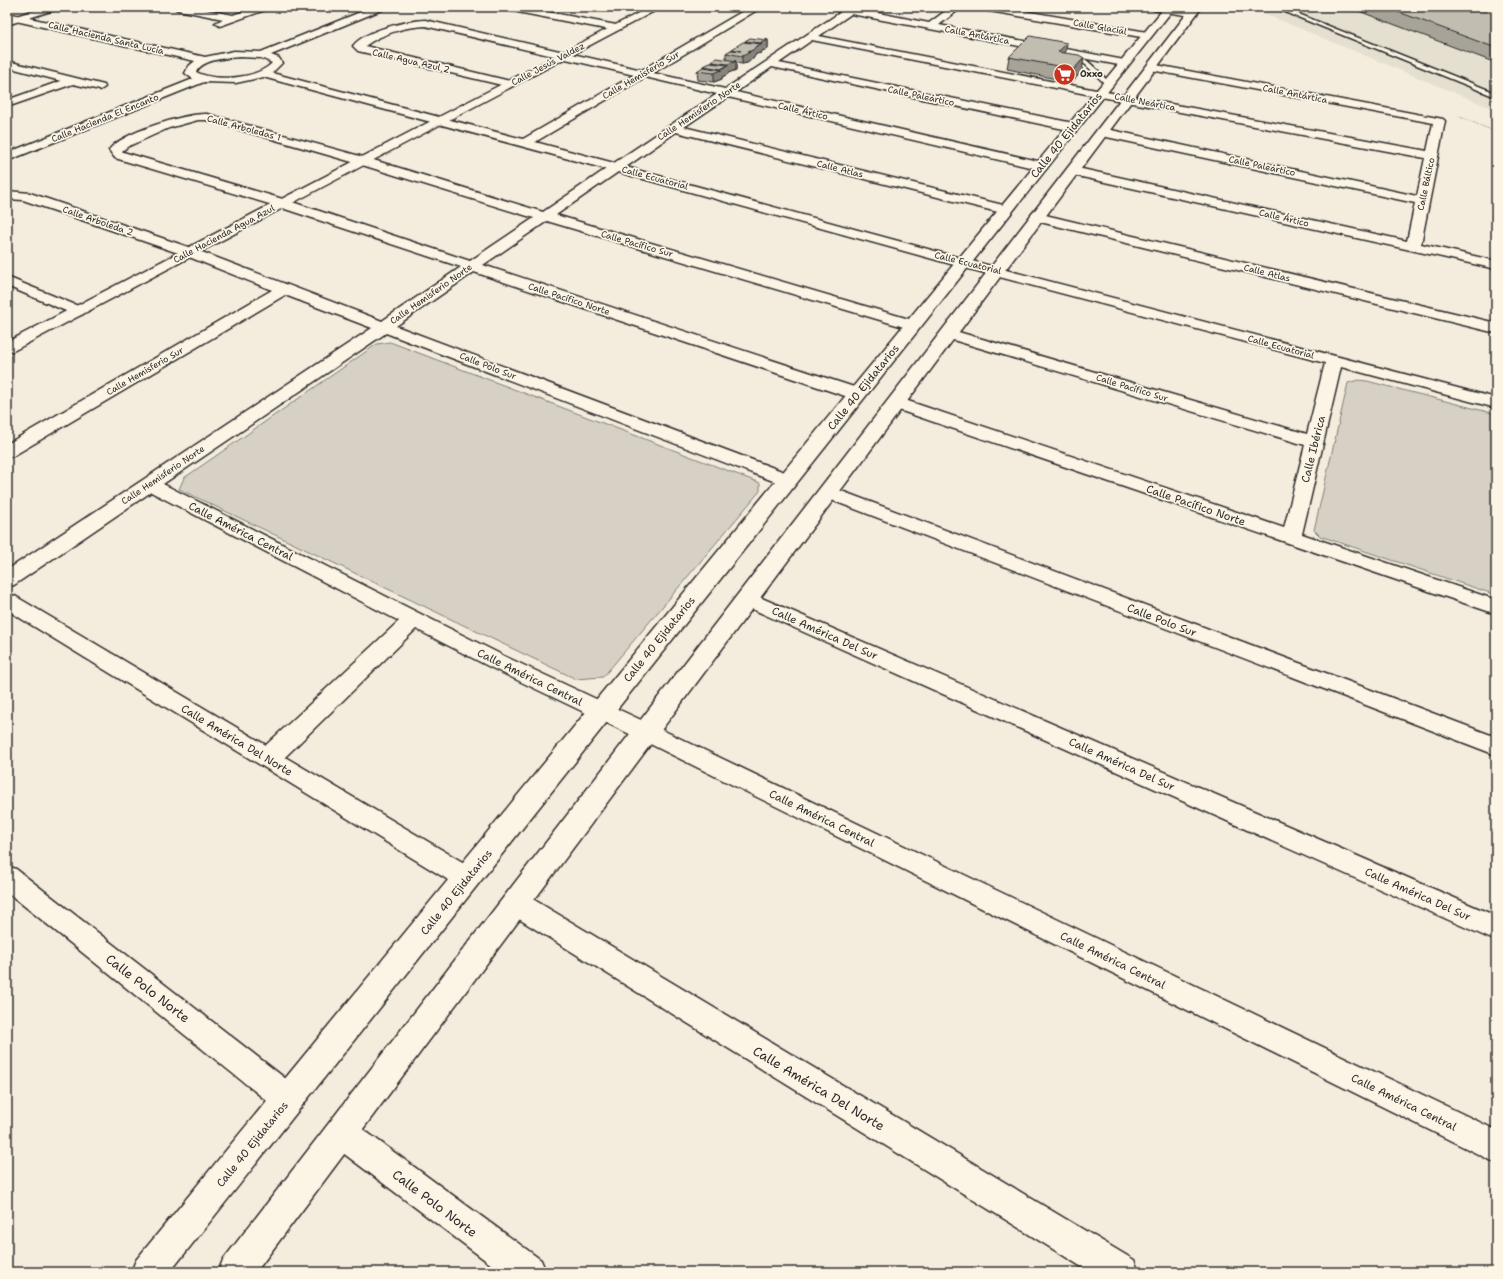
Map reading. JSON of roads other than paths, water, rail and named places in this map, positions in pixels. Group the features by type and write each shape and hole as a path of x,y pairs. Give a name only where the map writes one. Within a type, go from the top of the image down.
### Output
{"street":[{"path":"7,16 35,7"},
{"path":"7,22 54,7"},
{"path":"178,7 233,18"},
{"path":"212,26 264,7"},
{"path":"262,55 381,7"},
{"path":"507,7 616,28"},
{"name":"Calle Jesús Valdez","path":"440,120 657,7"},
{"name":"Calle Hemisferio Sur","path":"525,143 757,7"},
{"name":"Calle Antártica","path":"829,7 852,9 931,26 1124,63"},
{"path":"931,26 957,7"},
{"name":"Calle Glacial","path":"983,7 1147,35"},
{"path":"1164,8 1194,10"},
{"name":"Calle 40 Ejidatarios","path":"148,1272 1104,89 1147,35 1164,8"},
{"name":"Calle Hemisferio Norte","path":"7,580 384,327 615,167 852,9"},
{"path":"235,1272 342,1134 1194,10"},
{"name":"Calle Hacienda Santa Lucía","path":"7,16 205,60"},
{"name":"Calle Agua Azul 2","path":"510,84 362,49 358,46 401,26 419,23 564,55"},
{"path":"965,44 975,34"},
{"name":"Calle Neártica","path":"811,37 943,62 1104,89 1127,99 1432,156"},
{"path":"943,62 954,53"},
{"path":"240,54 262,55 275,60 277,63 270,71 262,74 232,80 202,79 190,73 191,68 205,60 240,54"},
{"name":"Calle Ártico","path":"564,55 1042,166"},
{"name":"Calle Paleártico","path":"770,64 1073,127"},
{"path":"11,67 100,87"},
{"name":"Calle Antártica","path":"1151,67 1439,121"},
{"path":"262,74 440,120"},
{"name":"Calle Hacienda El Encanto","path":"7,157 202,79"},
{"path":"7,104 73,80"},
{"name":"Calle Arboledas 1","path":"281,204 119,155 115,150 123,144 183,119 203,116 362,161"},
{"name":"Calle Ecuatorial","path":"440,120 964,263 1496,403"},
{"name":"Calle Hacienda Agua Azul","path":"7,348 440,120"},
{"name":"Calle Báltico","path":"1413,247 1439,121"},
{"name":"Calle Atlas","path":"674,128 1006,210"},
{"name":"Calle Paleártico","path":"1102,132 1423,200"},
{"name":"Calle Pacífico Sur","path":"362,161 913,325"},
{"name":"Calle Ártico","path":"1073,171 1496,266"},
{"name":"Calle Arboleda 2","path":"7,195 25,196 189,252"},
{"name":"Calle Pacífico Norte","path":"281,204 857,394"},
{"name":"Calle Atlas","path":"1037,217 1496,328"},
{"name":"Calle Polo Sur","path":"189,252 788,480"},
{"path":"7,281 78,311"},
{"name":"Calle Hemisferio Sur","path":"7,452 284,289"},
{"name":"Calle Pacífico Sur","path":"949,334 1314,442"},
{"name":"Calle Ibérica","path":"1291,538 1334,361"},
{"name":"Calle Pacífico Norte","path":"896,403 1496,607"},
{"name":"Calle América Central","path":"150,484 412,620 646,732 1496,1148"},
{"name":"Calle Polo Sur","path":"828,492 1496,746"},
{"name":"Calle América Del Sur","path":"748,599 1496,929"},
{"name":"Calle América Del Norte","path":"7,601 467,878"},
{"path":"268,758 412,620"},
{"name":"Calle Polo Norte","path":"7,877 288,1099"},
{"name":"Calle América Del Norte","path":"516,903 1122,1272"},
{"name":"Calle Polo Norte","path":"342,1134 528,1272"}],"lane":[{"path":"1276,7 1496,95"},
{"path":"1071,53 1088,64 1104,89"}],"place":[{"name":"Oxxo","path":"1064,74"}]}
